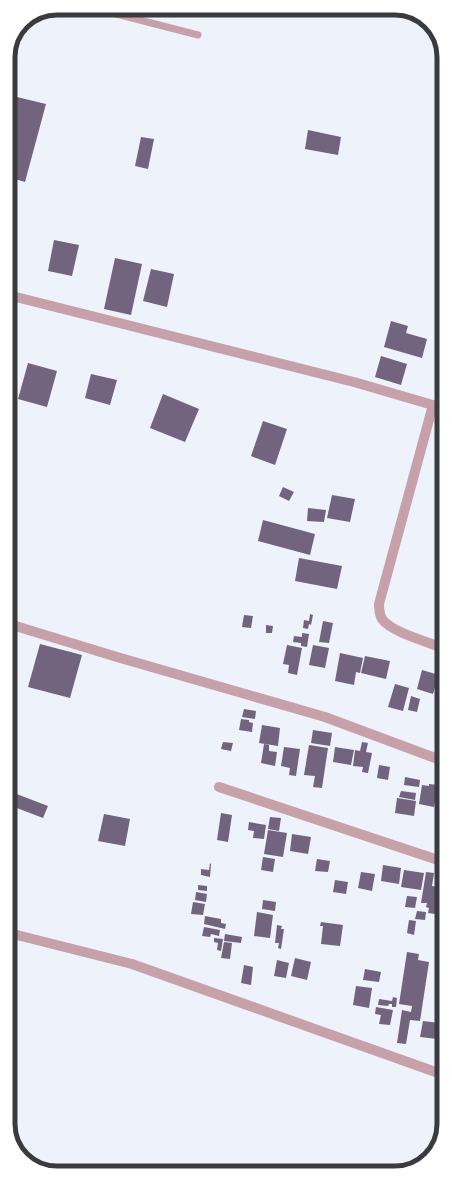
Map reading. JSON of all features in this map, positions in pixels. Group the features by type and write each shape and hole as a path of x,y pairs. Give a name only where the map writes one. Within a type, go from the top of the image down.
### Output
{"street":[{"path":"15,297 354,382 437,406"},
{"path":"437,409 381,596 379,608 382,619 388,625 396,630 437,646"},
{"path":"15,626 325,717 437,759"},
{"path":"219,787 437,860"},
{"path":"15,935 132,964 437,1073"}],"lane":[{"path":"120,15 198,35"}],"building":[{"path":"17,97 46,104 25,182 15,179 15,105"},
{"path":"308,130 341,137 338,155 305,149"},
{"path":"141,137 154,139 148,169 135,166"},
{"path":"54,240 79,245 72,276 48,271"},
{"path":"115,258 142,264 131,315 104,309"},
{"path":"151,269 174,274 167,307 143,301"},
{"path":"391,321 408,326 406,333 427,339 422,358 384,347"},
{"path":"381,356 407,364 401,385 375,377"},
{"path":"28,363 57,371 47,407 18,399"},
{"path":"91,374 117,380 110,405 85,398"},
{"path":"163,394 199,409 185,442 150,428"},
{"path":"263,421 287,429 275,465 251,456"},
{"path":"283,487 294,492 289,501 279,496"},
{"path":"332,495 355,499 350,522 327,518"},
{"path":"308,508 326,510 324,522 307,521"},
{"path":"263,520 315,534 310,555 258,541"},
{"path":"299,558 342,566 337,589 295,581"},
{"path":"310,614 313,615 311,625 309,624 308,629 303,628 304,620 309,621"},
{"path":"244,615 253,616 251,628 242,627"},
{"path":"323,621 333,623 329,643 319,642"},
{"path":"266,625 273,626 272,633 266,633"},
{"path":"302,633 309,634 307,647 301,646 301,643 293,642 294,636 302,637"},
{"path":"40,644 82,655 70,698 28,687"},
{"path":"287,645 302,648 297,675 288,673 289,665 283,664"},
{"path":"313,645 329,648 325,668 309,665"},
{"path":"340,653 363,658 360,673 356,672 354,685 335,681"},
{"path":"365,656 390,661 386,679 361,673"},
{"path":"422,670 437,674 437,681 433,694 417,689"},
{"path":"395,684 409,688 403,711 388,707"},
{"path":"411,696 420,699 417,712 408,710"},
{"path":"244,709 256,711 255,719 242,717"},
{"path":"241,719 249,720 249,722 253,723 252,732 239,730"},
{"path":"262,725 280,728 278,746 259,743"},
{"path":"313,730 332,733 330,746 311,743"},
{"path":"223,742 233,743 231,751 221,749"},
{"path":"362,742 368,743 366,752 372,753 368,773 362,772 363,767 353,766 355,750 360,751"},
{"path":"264,744 269,745 269,751 277,752 275,766 261,763"},
{"path":"309,745 328,748 322,788 313,787 315,776 304,775"},
{"path":"284,747 300,749 296,776 289,775 290,768 281,766"},
{"path":"335,747 354,750 351,765 333,762"},
{"path":"379,765 390,767 388,780 377,778"},
{"path":"405,777 420,780 419,787 404,785"},
{"path":"429,784 437,785 434,807 419,804 422,785 429,786"},
{"path":"401,791 416,793 415,800 399,797"},
{"path":"15,793 48,806 43,818 15,807"},
{"path":"397,798 416,801 414,816 395,813"},
{"path":"221,813 232,815 228,842 217,840"},
{"path":"104,814 130,819 125,846 98,841"},
{"path":"270,817 281,818 279,831 268,829"},
{"path":"249,822 266,825 264,839 253,838 254,831 248,830"},
{"path":"268,830 287,833 283,857 264,854"},
{"path":"292,834 311,837 308,854 290,851"},
{"path":"263,857 275,859 273,872 261,870"},
{"path":"317,859 330,861 328,872 315,871"},
{"path":"210,863 210,877 201,875 201,869 209,870"},
{"path":"383,865 401,868 399,884 381,881"},
{"path":"404,870 424,873 421,890 401,887"},
{"path":"361,872 375,874 372,891 358,888"},
{"path":"426,872 434,873 432,886 437,887 435,914 428,913 429,908 426,907 427,903 421,903"},
{"path":"335,880 348,882 346,894 333,892"},
{"path":"198,885 207,886 207,891 198,890"},
{"path":"196,892 207,894 206,902 195,900"},
{"path":"407,896 417,897 415,908 405,907"},
{"path":"263,900 276,902 275,911 262,909"},
{"path":"193,902 205,904 203,915 191,914"},
{"path":"417,911 426,912 425,920 415,919"},
{"path":"257,912 273,915 270,938 254,936"},
{"path":"205,916 221,919 221,923 226,924 225,929 204,924"},
{"path":"409,920 416,921 414,935 407,933"},
{"path":"321,922 343,925 340,946 321,944 323,926 320,926"},
{"path":"277,925 282,926 281,929 284,929 281,949 278,948 279,943 275,943"},
{"path":"204,927 220,930 219,936 211,934 210,937 202,936"},
{"path":"225,934 242,937 241,943 224,941"},
{"path":"214,938 223,939 221,951 217,950 218,943 214,942"},
{"path":"224,942 232,943 230,959 221,958"},
{"path":"407,952 419,954 418,960 429,962 420,1021 410,1020 406,1044 397,1043 402,1010 411,1012 412,1006 399,1004"},
{"path":"295,958 311,962 307,980 291,976"},
{"path":"277,960 289,963 286,978 274,976"},
{"path":"244,965 253,967 251,985 241,983"},
{"path":"365,969 381,972 379,982 363,980"},
{"path":"356,986 372,988 369,1008 353,1005"},
{"path":"393,997 397,998 396,1007 392,1007 392,1004 389,1004 388,1006 378,1005 379,999 392,1001"},
{"path":"376,1007 393,1010 390,1025 379,1024 381,1015 375,1014"},
{"path":"423,1021 437,1023 437,1039 420,1037"}]}
